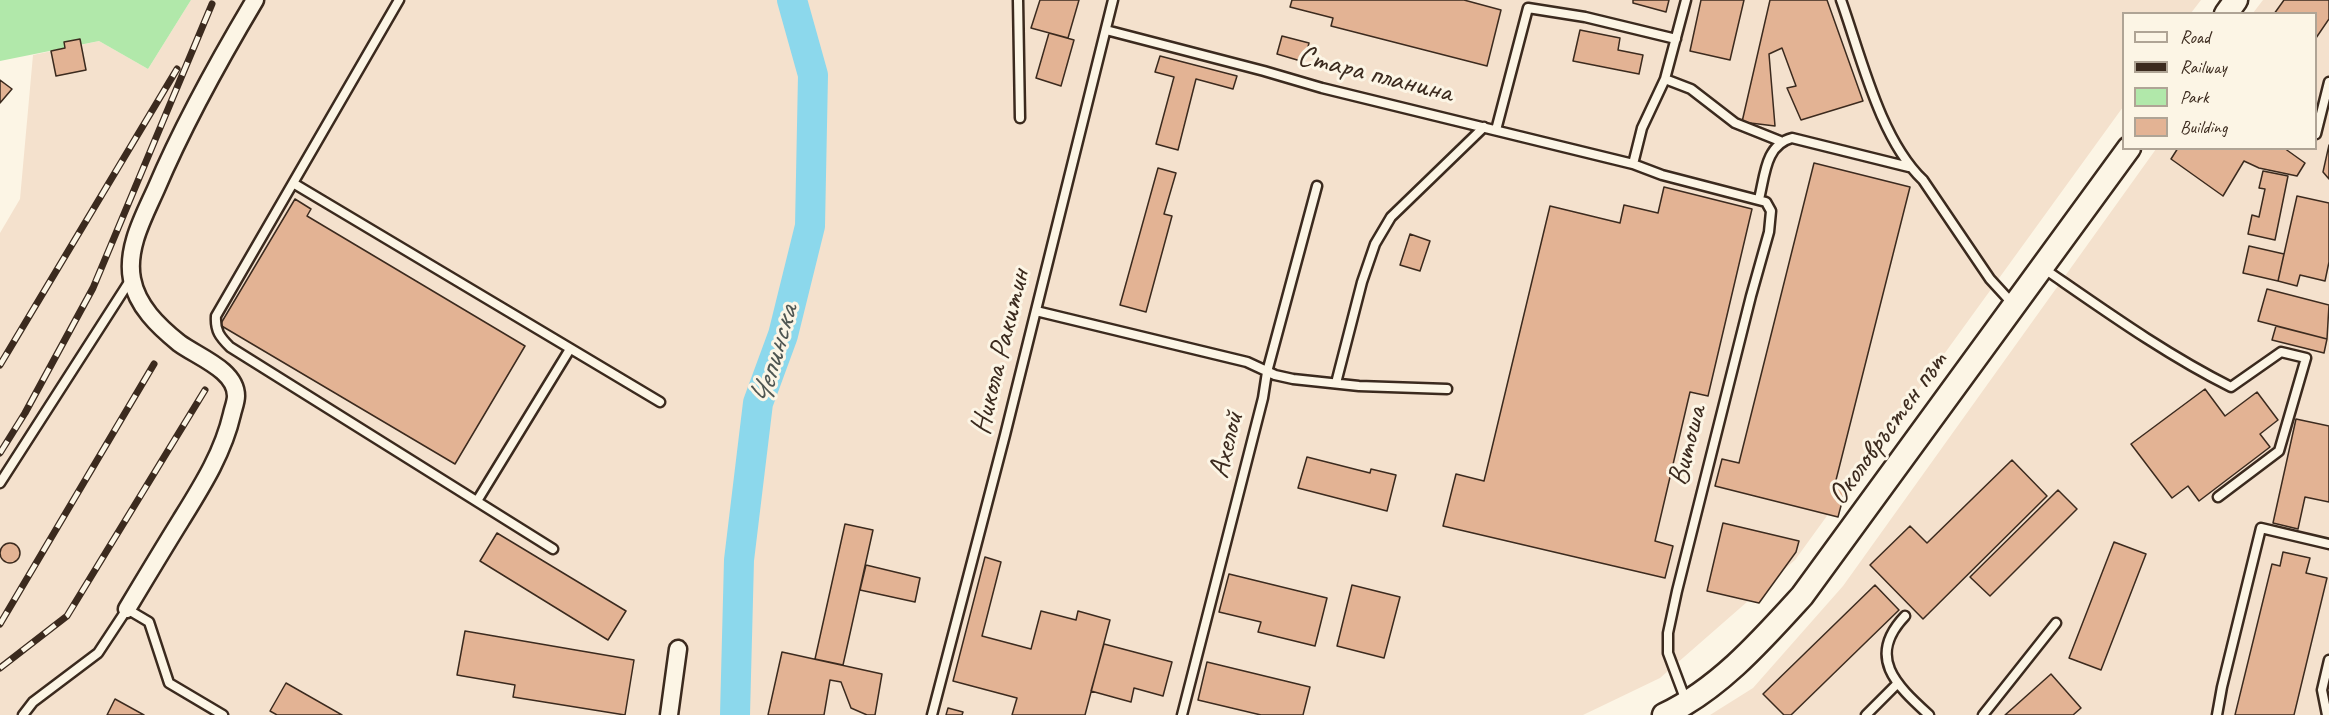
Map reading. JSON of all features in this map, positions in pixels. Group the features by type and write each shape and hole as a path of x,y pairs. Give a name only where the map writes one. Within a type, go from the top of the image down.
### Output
{"street":[{"path":"127,609 213,467 228,435 236,397 234,383 222,371 179,343 144,309 136,297 131,278 130,262 133,246 184,124 255,0"},
{"name":"Околовръстен път","path":"1675,711 1721,678 1763,639 1802,596 2128,150"},
{"path":"669,715 678,649"}],"lane":[{"path":"399,0 216,316 215,327 220,337 230,347 553,549"},
{"path":"1018,0 1020,118"},
{"name":"Никола Ракитин","path":"932,715 1113,0"},
{"path":"1634,164 1642,128 1665,79 1686,0"},
{"path":"1841,0 1884,121 1909,167 1923,180 1990,279 2015,306"},
{"path":"1496,130 1528,8 1585,17 1676,39"},
{"name":"Стара планина","path":"1106,30 1322,88 1634,164 1662,175 1762,201"},
{"path":"1665,79 1691,89 1735,123 1780,141"},
{"path":"2317,126 2319,109 2329,82"},
{"path":"1336,383 1362,282 1375,244 1391,218 1484,127"},
{"path":"1762,201 1771,151 1780,141 1792,138 1909,167"},
{"path":"293,183 660,402"},
{"name":"Ахелой","path":"1182,715 1263,398 1267,372 1317,186"},
{"name":"Витоша","path":"1675,711 1676,678 1668,653 1668,633 1751,296 1769,232 1771,211 1762,201"},
{"path":"2043,268 2141,334 2198,370 2231,387 2281,352 2306,358 2279,451 2218,497"},
{"path":"0,483 131,278"},
{"path":"1036,311 1247,362 1267,372 1293,379 1447,389"},
{"path":"477,501 570,349"},
{"path":"2217,715 2224,675 2261,528 2329,544"},
{"path":"22,715 33,702 98,653 127,609 149,622 169,683 223,715"},
{"path":"1905,616 1894,628 1886,646 1886,662 1897,684 1929,715"},
{"path":"1983,715 2056,623"},
{"path":"2327,715 2322,690 2329,660"},
{"path":"1866,715 1897,684"}],"shaded area":[{"path":"191,0 2201,0 2192,12 2122,12 2122,108 1795,560 1660,678 1583,715 0,715 0,233 20,199 33,55 99,41 148,69"},
{"path":"2263,0 2329,0 2329,715 1710,715 1753,688 1843,586 2155,150 2317,150 2317,12 2254,12"}],"green space":[{"path":"0,0 191,0 148,69 99,41 0,61"}],"building":[{"path":"1040,0 1079,0 1068,38 1031,28"},
{"path":"1292,0 1464,0 1501,10 1487,66 1331,26 1333,18 1290,7"},
{"path":"1633,0 1669,0 1666,12 1633,3"},
{"path":"1701,0 1744,0 1730,60 1690,51"},
{"path":"1770,0 1827,0 1863,101 1801,120 1787,88 1796,86 1782,48 1769,54 1775,126 1742,122"},
{"path":"2284,0 2329,0 2329,19 2317,37 2317,12 2275,12"},
{"path":"1580,30 1620,38 1618,50 1643,55 1639,74 1573,61"},
{"path":"1049,33 1074,40 1061,86 1036,78"},
{"path":"1282,36 1309,43 1304,62 1277,54"},
{"path":"80,39 86,70 56,76 51,51 65,48 64,42"},
{"path":"1160,56 1237,76 1233,89 1196,79 1178,150 1156,144 1174,77 1155,72"},
{"path":"0,80 12,89 0,103"},
{"path":"2329,145 2329,179 2323,172"},
{"path":"2177,150 2287,150 2305,163 2297,176 2259,168 2244,161 2223,196 2171,159"},
{"path":"1814,163 1910,187 1835,484 1846,487 1838,517 1715,486 1722,459 1739,463"},
{"path":"1158,168 1176,173 1164,214 1172,216 1146,312 1120,305"},
{"path":"2263,171 2288,176 2275,240 2248,234 2252,215 2259,217 2265,189 2259,188"},
{"path":"1664,187 1752,209 1708,396 1690,392 1655,541 1673,546 1665,578 1443,526 1456,474 1484,481 1550,206 1620,223 1624,205 1658,213"},
{"path":"2297,196 2329,203 2329,262 2325,281 2300,275 2297,286 2278,281"},
{"path":"295,199 311,209 307,216 525,346 455,464 220,325"},
{"path":"1410,234 1430,241 1420,271 1400,265"},
{"path":"2249,246 2284,254 2278,281 2243,273"},
{"path":"2267,289 2329,305 2327,339 2258,321"},
{"path":"2276,326 2327,339 2324,353 2272,340"},
{"path":"2205,389 2225,416 2257,392 2278,420 2260,434 2270,447 2199,501 2188,486 2172,498 2131,444"},
{"path":"2296,419 2329,426 2329,502 2305,497 2298,529 2273,523"},
{"path":"1307,457 1370,473 1371,469 1396,475 1387,511 1298,488"},
{"path":"2012,460 2047,496 1923,619 1870,565 1910,526 1927,543"},
{"path":"2058,490 2077,509 1990,596 1970,577"},
{"path":"1723,523 1799,541 1796,552 1759,603 1707,591"},
{"path":"845,524 873,530 843,665 815,659"},
{"path":"497,533 626,611 608,640 480,561"},
{"path":"2114,542 2146,554 2101,670 2069,658"},
{"path":"6,543 14,543 20,549 20,557 14,563 6,563 0,557 0,549"},
{"path":"2283,552 2310,558 2306,573 2327,578 2294,715 2235,715 2272,564 2280,566"},
{"path":"985,557 1001,562 982,636 1031,649 1041,611 1076,620 1078,611 1110,620 1085,715 1012,715 1017,698 953,681"},
{"path":"866,565 920,578 915,602 860,590"},
{"path":"1229,574 1327,598 1315,646 1258,632 1261,622 1219,612"},
{"path":"1352,585 1400,597 1384,658 1337,646"},
{"path":"1875,585 1899,610 1791,715 1784,715 1763,694"},
{"path":"465,631 634,660 625,715 513,697 515,685 457,675"},
{"path":"1104,644 1172,662 1163,696 1134,688 1131,702 1091,691"},
{"path":"782,652 882,674 875,715 867,715 851,708 841,682 830,680 824,715 768,715"},
{"path":"1207,662 1310,687 1303,715 1261,715 1198,700"},
{"path":"2051,674 2081,708 2073,715 2005,715"},
{"path":"286,683 342,715 277,715 270,711"},
{"path":"115,699 144,715 107,715"},
{"path":"948,708 963,712 962,715 946,715"}],"waterway":[{"name":"Чепинска","path":"735,715 739,560 758,403 783,335 810,226 813,75 792,0"}],"railway":[{"path":"0,453 25,413 93,288 212,4"},
{"path":"0,365 177,69"},
{"path":"0,624 154,364"},
{"path":"0,668 67,616 205,390"}]}
